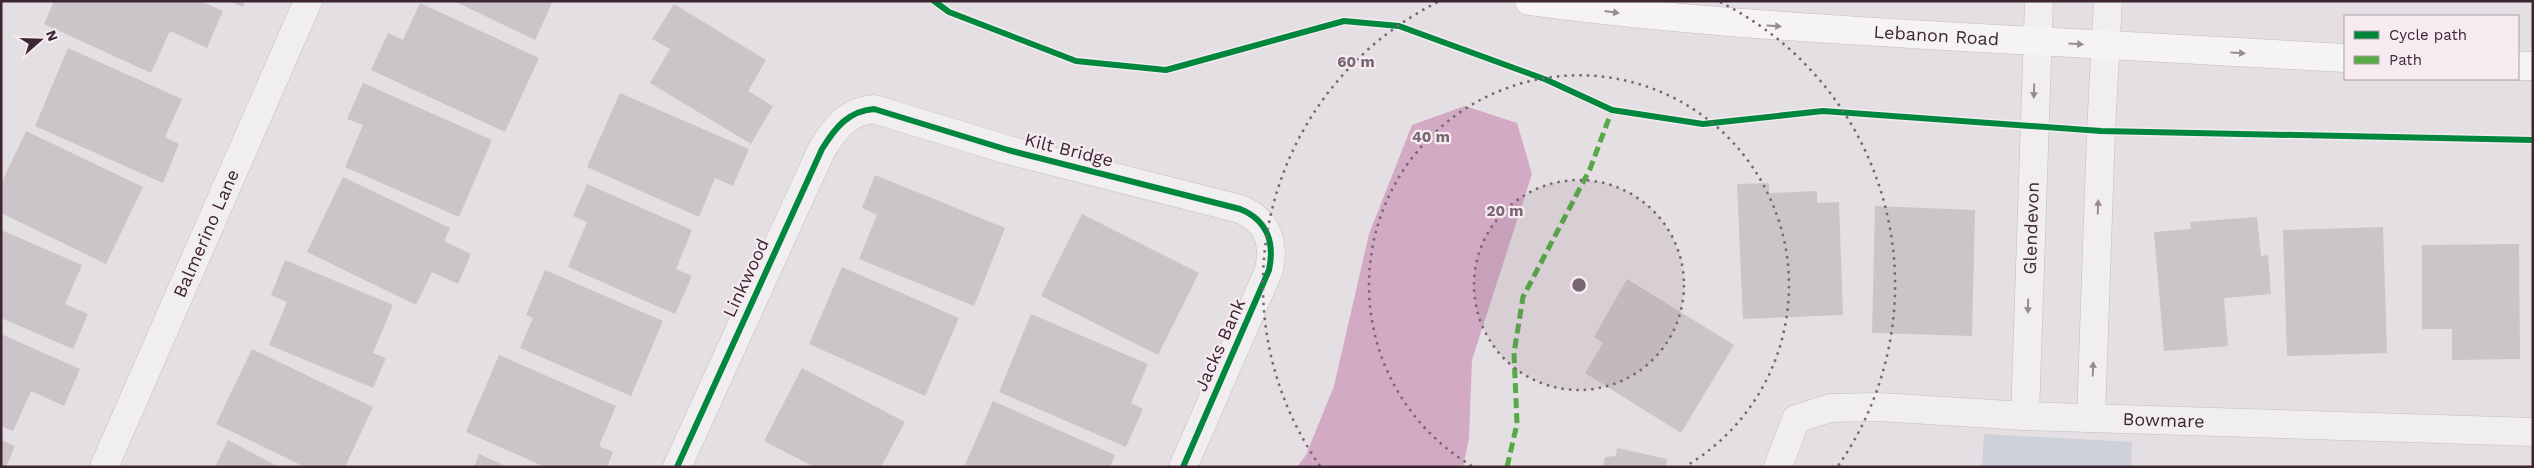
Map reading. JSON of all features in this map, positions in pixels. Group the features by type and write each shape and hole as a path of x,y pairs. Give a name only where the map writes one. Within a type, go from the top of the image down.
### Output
{"main road":[{"name":"Lebanon Road","path":"1529,1 1634,15 1733,24 2344,58"},
{"path":"2519,66 2533,66"}],"street":[{"name":"Balmerino Lane","path":"104,467 308,1"},
{"name":"Glendevon","path":"2025,416 2036,42 2039,1"},
{"path":"2091,418 2108,1"},
{"name":"Kilt Bridge","path":"857,113 865,110 883,110 1008,150 1240,209 1257,218 1268,233"},
{"name":"Linkwood","path":"677,467 822,149 835,129 857,113"},
{"name":"Jacks Bank","path":"1183,467 1269,270 1272,254 1268,233"},
{"name":"Bowmare","path":"1778,467 1796,419 1830,408 1869,407 2025,416 2533,432"}],"shaded area":[{"path":"1465,106 1517,123 1532,174 1472,360 1469,438 1463,467 1297,467 1306,455 1334,386 1369,234 1412,125"},
{"path":"1984,434 2132,442 2131,467 1982,467"}],"building":[{"path":"54,1 200,1 223,11 207,48 170,31 151,73 44,24"},
{"path":"230,1 245,1 243,7"},
{"path":"454,1 553,1 535,40"},
{"path":"420,3 539,58 505,132 371,70 388,33 403,40"},
{"path":"674,4 766,60 748,91 773,106 751,144 650,83 670,49 652,39"},
{"path":"68,48 182,99 165,137 179,144 163,183 35,126"},
{"path":"363,83 492,140 459,217 345,167 363,125 347,119"},
{"path":"620,93 749,149 733,186 715,178 699,217 587,167"},
{"path":"26,131 143,187 106,264 1,213 1,184"},
{"path":"875,175 1005,228 974,306 859,259 877,215 862,208"},
{"path":"343,177 450,228 444,241 471,254 458,284 432,272 416,305 307,252"},
{"path":"1769,183 1769,193 1817,191 1817,203 1839,202 1843,315 1743,319 1737,184"},
{"path":"587,184 692,230 676,269 692,276 675,314 568,267 587,222 573,216"},
{"path":"1875,206 1975,210 1972,336 1872,333"},
{"path":"1082,214 1199,273 1158,355 1041,296"},
{"path":"2257,217 2261,256 2268,255 2271,294 2224,298 2228,346 2164,351 2154,232 2191,229 2190,222"},
{"path":"2383,227 2387,353 2287,356 2283,230"},
{"path":"1,230 82,265 65,304 88,314 73,349 1,318"},
{"path":"2519,244 2520,359 2452,360 2452,329 2422,329 2422,245"},
{"path":"285,260 393,305 373,353 386,358 373,388 269,345 287,302 271,295"},
{"path":"842,267 959,318 925,396 809,344"},
{"path":"545,270 663,321 631,396 520,348 533,318 526,315"},
{"path":"1627,279 1734,345 1681,433 1585,373 1603,343 1594,337"},
{"path":"1031,314 1148,364 1131,403 1143,409 1126,447 999,392"},
{"path":"1,334 80,369 64,406 31,391 13,431 1,426"},
{"path":"252,349 373,407 345,467 305,467 216,424"},
{"path":"499,355 616,406 599,446 613,452 607,467 545,467 466,432"},
{"path":"802,368 905,422 881,467 814,467 764,441"},
{"path":"993,401 1115,455 1110,467 964,467"},
{"path":"1,440 15,446 6,467 1,467"},
{"path":"228,440 279,467 215,467"},
{"path":"1617,448 1667,459 1666,467 1603,467 1605,457 1616,456"},
{"path":"479,454 508,467 474,467"}],"marked path":[{"path":"1507,467 1517,424 1514,353 1523,297 1590,169 1612,110"}],"cycle path":[{"path":"934,1 949,12 1076,61 1166,70 1344,21 1399,26 1547,80 1612,110 1703,124 1823,111 2101,131 2533,140"},
{"path":"677,467 822,149 843,122 857,113 874,109 1008,150 1240,209 1257,219 1263,226 1270,241 1271,260 1269,270 1183,467"}]}
